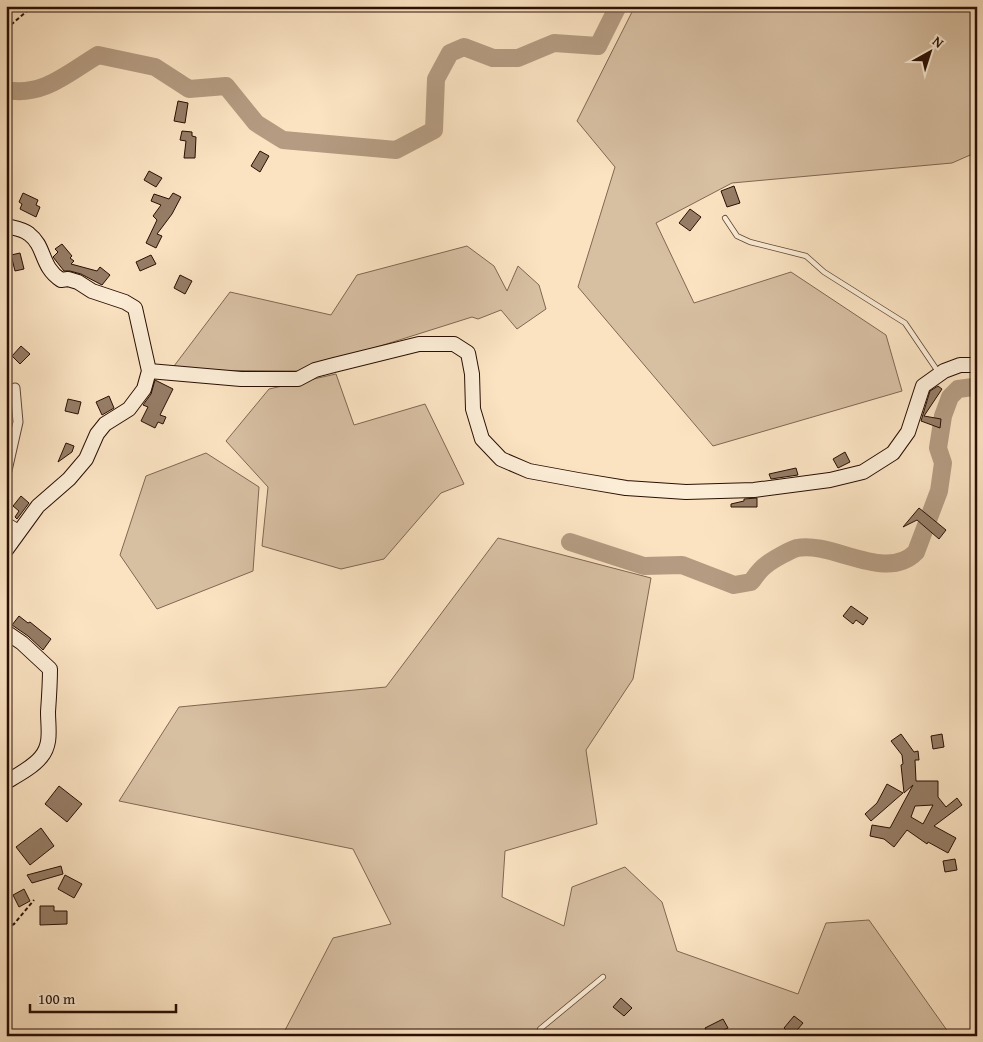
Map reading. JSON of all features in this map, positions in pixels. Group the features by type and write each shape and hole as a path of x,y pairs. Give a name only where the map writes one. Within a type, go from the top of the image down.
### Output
{"street":[{"path":"6,226 28,232 36,241 48,269 61,280 78,282 92,291 124,302 135,308 149,371 144,389 139,397 129,409 105,424 97,434 86,459 69,479 38,506 6,550"},
{"path":"149,371 241,379 298,379 315,370 419,344 454,344 468,353 472,374 473,409 482,439 501,459 529,471 578,480 626,488 686,492 754,490 830,480 862,472 894,453 908,432 923,386 939,374 960,365 977,365"},
{"path":"6,475 18,422 15,388"},
{"path":"6,522 20,530"},
{"path":"6,632 22,643 50,669 48,713 50,734 47,748 42,756 34,764 6,782"}],"lane":[{"path":"725,218 737,236 750,242 806,256 824,272 905,323 939,374"},
{"path":"539,1036 540,1029 602,977"}],"path":[{"path":"6,29 33,6"},
{"path":"6,928 14,924 34,900"}],"shaded area":[{"path":"632,6 977,6 977,152 952,163 732,183 656,223 694,303 791,272 886,335 902,391 713,446 578,287 615,167 577,121 634,8"},
{"path":"467,246 494,266 507,291 518,266 539,285 546,309 517,329 501,310 478,319 472,317 301,371 171,370 230,292 331,315 357,275"},
{"path":"336,374 354,425 425,404 464,484 441,493 384,559 341,569 262,546 268,487 226,441 269,389"},
{"path":"206,453 259,487 253,571 157,609 120,555 146,476"},
{"path":"498,538 651,578 633,679 586,750 597,824 505,851 502,897 564,926 572,887 625,867 662,902 677,951 798,994 826,923 869,920 951,1036 282,1036 333,938 391,924 353,849 119,801 179,707 386,687"}],"building":[{"path":"178,101 188,103 185,123 174,121"},
{"path":"182,131 192,132 192,136 196,137 195,158 184,158 186,141 180,140"},
{"path":"260,151 269,156 260,172 251,166"},
{"path":"149,171 162,178 156,187 144,180"},
{"path":"734,186 740,203 727,207 721,191"},
{"path":"23,193 38,200 36,205 40,207 36,217 20,209 22,204 19,202"},
{"path":"173,193 181,197 172,214 157,234 162,236 156,248 146,243 157,220 153,216 161,205 151,201 154,194 169,199"},
{"path":"690,209 701,217 690,231 679,223"},
{"path":"62,244 72,256 70,258 74,261 71,264 97,271 100,267 110,275 102,285 81,274 64,271 53,257 58,252 55,249"},
{"path":"20,253 24,269 15,271 11,255"},
{"path":"151,255 156,264 140,271 136,262"},
{"path":"180,275 192,281 185,294 174,288"},
{"path":"21,346 30,354 20,364 12,356"},
{"path":"155,380 173,389 160,415 166,417 163,424 158,422 155,428 141,421 148,407 143,405 151,394"},
{"path":"938,386 942,389 924,416 941,419 940,428 921,421 930,391"},
{"path":"109,396 114,408 102,415 96,402"},
{"path":"68,399 81,402 78,414 65,411"},
{"path":"66,443 74,446 72,452 58,462"},
{"path":"845,452 850,462 838,468 833,459"},
{"path":"796,468 798,475 771,479 769,474"},
{"path":"21,496 29,503 17,519 15,517 19,511 13,506"},
{"path":"757,498 757,507 731,507 731,504 744,501 744,499"},
{"path":"919,508 946,530 939,539 917,520 903,527"},
{"path":"851,606 868,618 863,625 856,620 853,624 843,616"},
{"path":"19,616 28,623 30,622 51,639 43,650 12,625"},
{"path":"901,734 914,752 918,751 919,760 915,760 916,781 938,781 938,797 946,807 957,798 962,805 934,826 956,838 948,853 928,842 927,844 907,830 894,847 884,839 870,836 872,825 890,828 913,785 904,793 901,765 903,764 902,755 891,741","holes":["933,805 923,824 911,817 915,806"]},
{"path":"942,734 944,747 933,749 931,736"},
{"path":"887,784 903,793 871,821 865,814 877,803"},
{"path":"59,786 82,804 67,822 45,804"},
{"path":"41,828 54,846 30,865 16,847"},
{"path":"955,859 957,870 945,872 943,861"},
{"path":"61,866 63,874 32,883 27,875"},
{"path":"65,875 82,884 74,898 58,889"},
{"path":"24,889 30,901 19,907 13,895"},
{"path":"40,906 54,906 54,911 67,911 67,924 40,925"},
{"path":"621,998 632,1008 624,1016 613,1007"},
{"path":"794,1016 803,1023 792,1036 784,1028"},
{"path":"723,1019 728,1028 709,1036 705,1028"}],"waterway":[{"path":"6,90 32,90 43,87 55,82 98,55 155,67 189,89 226,86 256,123 283,140 396,150 434,130 436,79 450,53 464,47 493,58 518,58 554,43 598,46 618,6"},
{"path":"570,542 644,566 682,565 734,585 751,582 769,563 797,548 811,547 827,550 875,563 890,563 904,560 916,552 939,491 943,463 938,448 943,416 950,397 958,389 977,388"}]}
